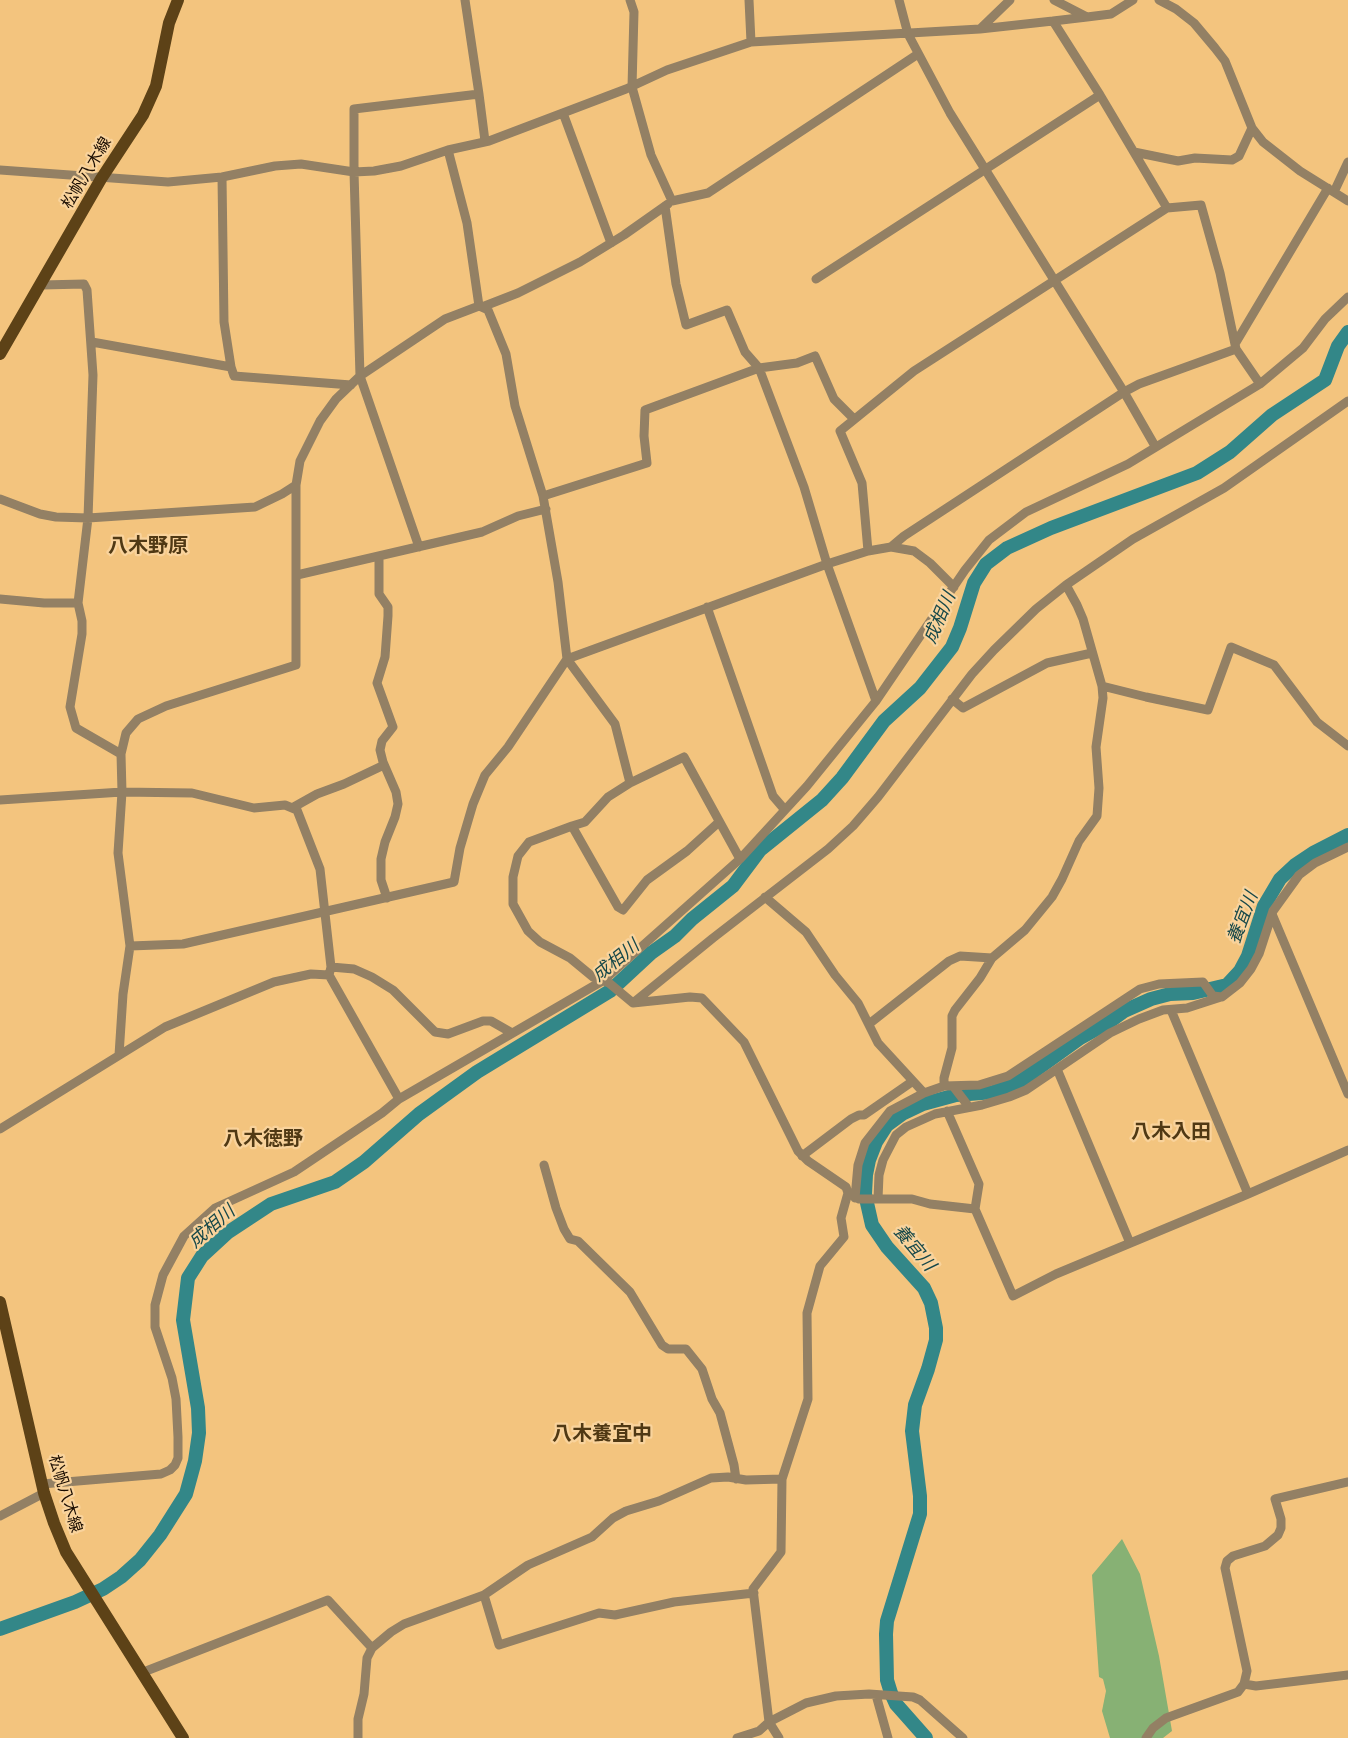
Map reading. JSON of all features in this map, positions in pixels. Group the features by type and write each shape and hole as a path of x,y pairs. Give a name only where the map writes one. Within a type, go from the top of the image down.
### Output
{"main road":[{"name":"松帆八木線","path":"0,354 42,285 101,179 143,115 156,86 169,23 178,0"},
{"name":"松帆八木線","path":"0,1302 43,1488 66,1552 183,1738"}],"street":[{"path":"465,0 485,141"},
{"path":"630,0 634,12 632,87 651,155 668,204 676,284 686,326 727,310 745,352 759,368 804,487 827,564 876,701"},
{"path":"749,0 751,42"},
{"path":"899,0 909,34 918,54 950,113 1124,392 1155,446"},
{"path":"980,29 1010,0"},
{"path":"1054,0 1087,17"},
{"path":"0,171 168,182 222,177 274,166 301,164 354,172 374,171 401,166 448,150 485,141 632,87 667,70 751,42 909,34 1053,21 1111,14 1134,0"},
{"path":"1159,0 1176,9 1194,23 1220,55 1252,128 1263,142 1300,171 1348,201"},
{"path":"1053,21 1167,208"},
{"path":"118,1055 130,946 118,853 122,792 121,754 126,733 138,719 166,706 296,665 296,485 300,461 320,421 336,399 360,376 445,319 549,279 610,243 668,204 708,193 918,54"},
{"path":"419,547 360,376 354,109 479,94"},
{"path":"816,279 1100,95"},
{"path":"563,113 610,243"},
{"path":"1134,152 1178,161 1195,158 1232,160 1239,156 1252,128"},
{"path":"448,150 467,223 481,307"},
{"path":"891,547 904,536 1124,392 1235,347 1348,162"},
{"path":"222,177 224,322 234,376 351,385"},
{"path":"868,551 862,483 840,431 914,371 1167,208 1201,205 1220,273 1235,347 1260,384"},
{"path":"42,285 84,284 87,290 93,375 88,518 78,603 82,634 70,707 75,728 121,754"},
{"path":"0,1516 43,1488 161,1474 175,1465 178,1458 176,1399 172,1378 155,1327 155,1305 163,1275 184,1236 215,1208 294,1172 372,1120 399,1099 606,981 740,859 807,786 876,701 989,540 1026,512 1128,464 1260,384 1303,348 1325,319 1348,297"},
{"path":"481,307 488,310 506,354 515,406 543,496 558,582 567,659 615,724 630,783"},
{"path":"92,342 231,367"},
{"path":"543,496 647,463 644,436 645,410 759,368 797,363 815,356 834,399 854,419"},
{"path":"630,1001 828,849 853,826 910,756 952,699 994,650 1036,609 1066,585 1133,539 1224,488 1348,401"},
{"path":"0,499 40,514 88,518 255,507 296,485"},
{"path":"297,575 482,532 518,516 546,509"},
{"path":"130,946 183,944 454,882 473,804 485,775 508,747 567,659 868,551 891,547 914,551 954,587"},
{"path":"379,557 379,590 388,607 388,616 386,657 377,683 393,727 382,741 380,750 396,792 398,804 381,859 381,880 387,898"},
{"path":"969,1107 944,1078 952,1048 952,1016 992,958 1025,930 1052,897 1079,841 1097,816 1099,788 1096,747 1103,698 1102,686 1077,605 1066,585"},
{"path":"0,599 78,603"},
{"path":"707,607 773,796 785,810"},
{"path":"1102,686 1146,698 1208,710 1231,647 1274,664 1317,722 1348,746"},
{"path":"952,699 963,708 1047,663 1092,653"},
{"path":"740,859 684,758 630,783 608,797 585,822 538,838 523,847 518,856 513,877 513,904 528,931 540,942 570,958 593,977 606,981 630,1001 702,998 744,1042 798,1151 846,1187 854,1196 912,1199 930,1204 975,1209"},
{"path":"292,808 316,794 384,765"},
{"path":"0,800 122,792 192,793 254,808 285,805 297,810 320,868 330,971 399,1099"},
{"path":"572,826 618,907 622,910 647,880 687,851 719,822"},
{"path":"878,1199 879,1175 883,1160 896,1136 906,1127 927,1116 1009,1097 1026,1090 1110,1033 1152,1014 1194,1006 1240,983 1251,969 1258,954 1272,914 1299,875 1315,863 1348,847"},
{"path":"765,897 806,932 835,975 858,1003 878,1043 924,1093"},
{"path":"1272,914 1348,1094"},
{"path":"869,1024 949,961 960,956 992,958"},
{"path":"0,1129 165,1028 274,982 311,974 354,969 372,977 393,990 435,1032 448,1034 483,1021 491,1021 512,1033"},
{"path":"779,1738 769,1722 753,1589 781,1552 782,1479 808,1399 807,1313 820,1266 844,1237 841,1218 854,1196 858,1165 870,1134 890,1111 924,1093 951,1087 985,1084 1008,1076 1140,989 1159,984 1203,982 1217,996"},
{"path":"1171,1010 1248,1194"},
{"path":"1057,1069 1130,1243"},
{"path":"802,1156 852,1119 864,1115 913,1081"},
{"path":"947,1111 979,1184 975,1209 1013,1296 1056,1274 1348,1150"},
{"path":"544,1165 556,1208 570,1239 578,1242 630,1292 662,1345 668,1349 687,1349 702,1369 712,1399 720,1413 736,1479"},
{"path":"358,1738 358,1719 364,1694 367,1658 372,1647 404,1624 484,1595 528,1565 592,1537 613,1518 626,1511 659,1501 711,1478 782,1479"},
{"path":"1146,1738 1153,1728 1166,1718 1238,1692 1244,1684 1247,1671 1225,1568 1227,1561 1240,1552 1265,1545 1278,1535 1281,1519 1275,1499 1348,1482"},
{"path":"484,1595 499,1645 599,1613 615,1615 674,1602 754,1593"},
{"path":"141,1673 328,1599 372,1647"},
{"path":"1244,1684 1256,1686 1348,1675"},
{"path":"737,1738 759,1731 769,1722 792,1709 819,1700 846,1695 913,1696 963,1738"},
{"path":"876,1695 888,1738"}],"green space":[{"path":"1122,1539 1140,1574 1159,1656 1172,1731 1163,1738 1110,1738 1102,1711 1106,1691 1103,1679 1099,1677 1092,1575"}],"waterway":[{"name":"成相川","path":"0,1629 75,1602 103,1589 121,1577 140,1560 160,1535 186,1494 195,1461 199,1433 198,1408 183,1320 188,1278 202,1256 227,1233 271,1204 335,1182 364,1162 419,1114 477,1072 610,991 651,953 675,936 733,886 760,850 822,800 842,778 884,721 920,688 952,647 974,583 986,564 1007,548 1051,528 1197,473 1230,452 1272,415 1325,380 1338,346 1348,332"},
{"name":"養宜川","path":"926,1738 896,1704 891,1693 887,1680 886,1634 887,1621 920,1514 912,1431 915,1405 936,1340 936,1328 931,1303 924,1288 887,1247 872,1225 865,1194 869,1160 876,1142 887,1125 902,1114 923,1104 956,1095 994,1092 1022,1080 1080,1038 1124,1011 1151,999 1170,994 1193,993 1227,985 1240,971 1248,956 1264,906 1280,879 1313,853 1348,835"}],"district":[{"name":"八木野原","path":"148,546"},
{"name":"八木入田","path":"1171,1132"},
{"name":"八木徳野","path":"263,1139"},
{"name":"八木養宜中","path":"602,1434"}]}
